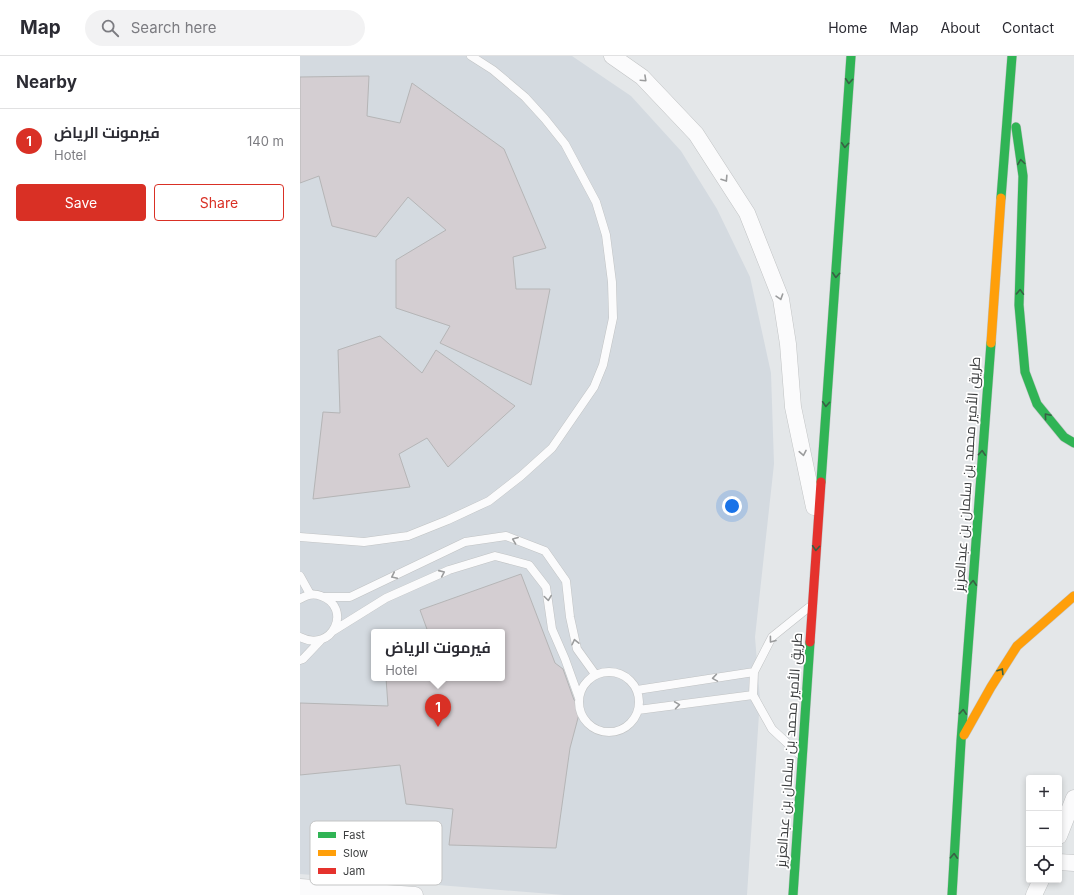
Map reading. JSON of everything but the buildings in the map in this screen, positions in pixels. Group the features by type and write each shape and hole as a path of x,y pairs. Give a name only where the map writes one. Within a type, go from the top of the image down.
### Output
{"main road":[{"name":"طريق الأمير محمد بن سلمان بن عبدالعزيز","path":"791,892 851,56"},
{"name":"طريق الأمير محمد بن سلمان بن عبدالعزيز","path":"952,895 961,741 1012,56"},
{"path":"1010,82 1023,176 1019,305 1025,372 1037,404 1064,437 1074,443"},
{"path":"961,741 991,687 1017,646 1074,596"}],"street":[{"path":"612,56 642,77 696,134 747,213 781,299 788,344 793,407 818,528"},
{"path":"1062,828 1074,798"},
{"path":"1062,862 1074,863"},
{"path":"1034,895 1040,883"},
{"path":"300,886 415,895"}],"lane":[{"path":"300,537 364,542 408,536 489,501 521,476 552,448 594,387 603,365 612,318 612,282 606,235 596,202 565,144 545,119 525,97 493,70 471,56"},
{"path":"325,597 350,597 465,542 506,536 545,552 566,581 570,617 577,649 596,674"},
{"path":"300,637 314,642 321,640 386,598 449,570 495,556 529,565 546,587 552,629 579,698"},
{"path":"300,576 310,594"},
{"path":"300,599 310,594 318,594 331,602 335,608 337,616 337,624 333,631"},
{"path":"801,757 772,729 753,694 754,672 772,637 812,605"},
{"path":"300,660 303,659 321,640"},
{"path":"605,671 624,675 632,682 637,690 639,700 638,710 634,719 627,726 618,731 608,732 598,730 589,725 583,718 579,708 581,688 587,680 596,674 605,671"},
{"path":"637,690 754,672"},
{"path":"638,710 753,694"}],"shaded area":[{"path":"300,56 572,56 631,96 681,151 717,209 750,277 771,373 774,464 755,637 760,699 747,895 564,895 438,885 442,885 442,821 310,821 310,875 300,874"}],"traffic: fast":[{"path":"821,482 851,56"},
{"path":"1001,198 1012,56"},
{"path":"1016,127 1023,176 1019,305 1025,372 1037,404 1064,437 1074,443"},
{"path":"952,895 961,741 991,343"},
{"path":"793,895 810,642"}],"traffic: slow":[{"path":"991,343 1001,198"},
{"path":"964,735 991,687 1017,646 1074,596"}],"traffic: jam":[{"path":"810,642 821,482"}],"place":[{"name":"فيرمونت الرياض","path":"438,727"}]}
